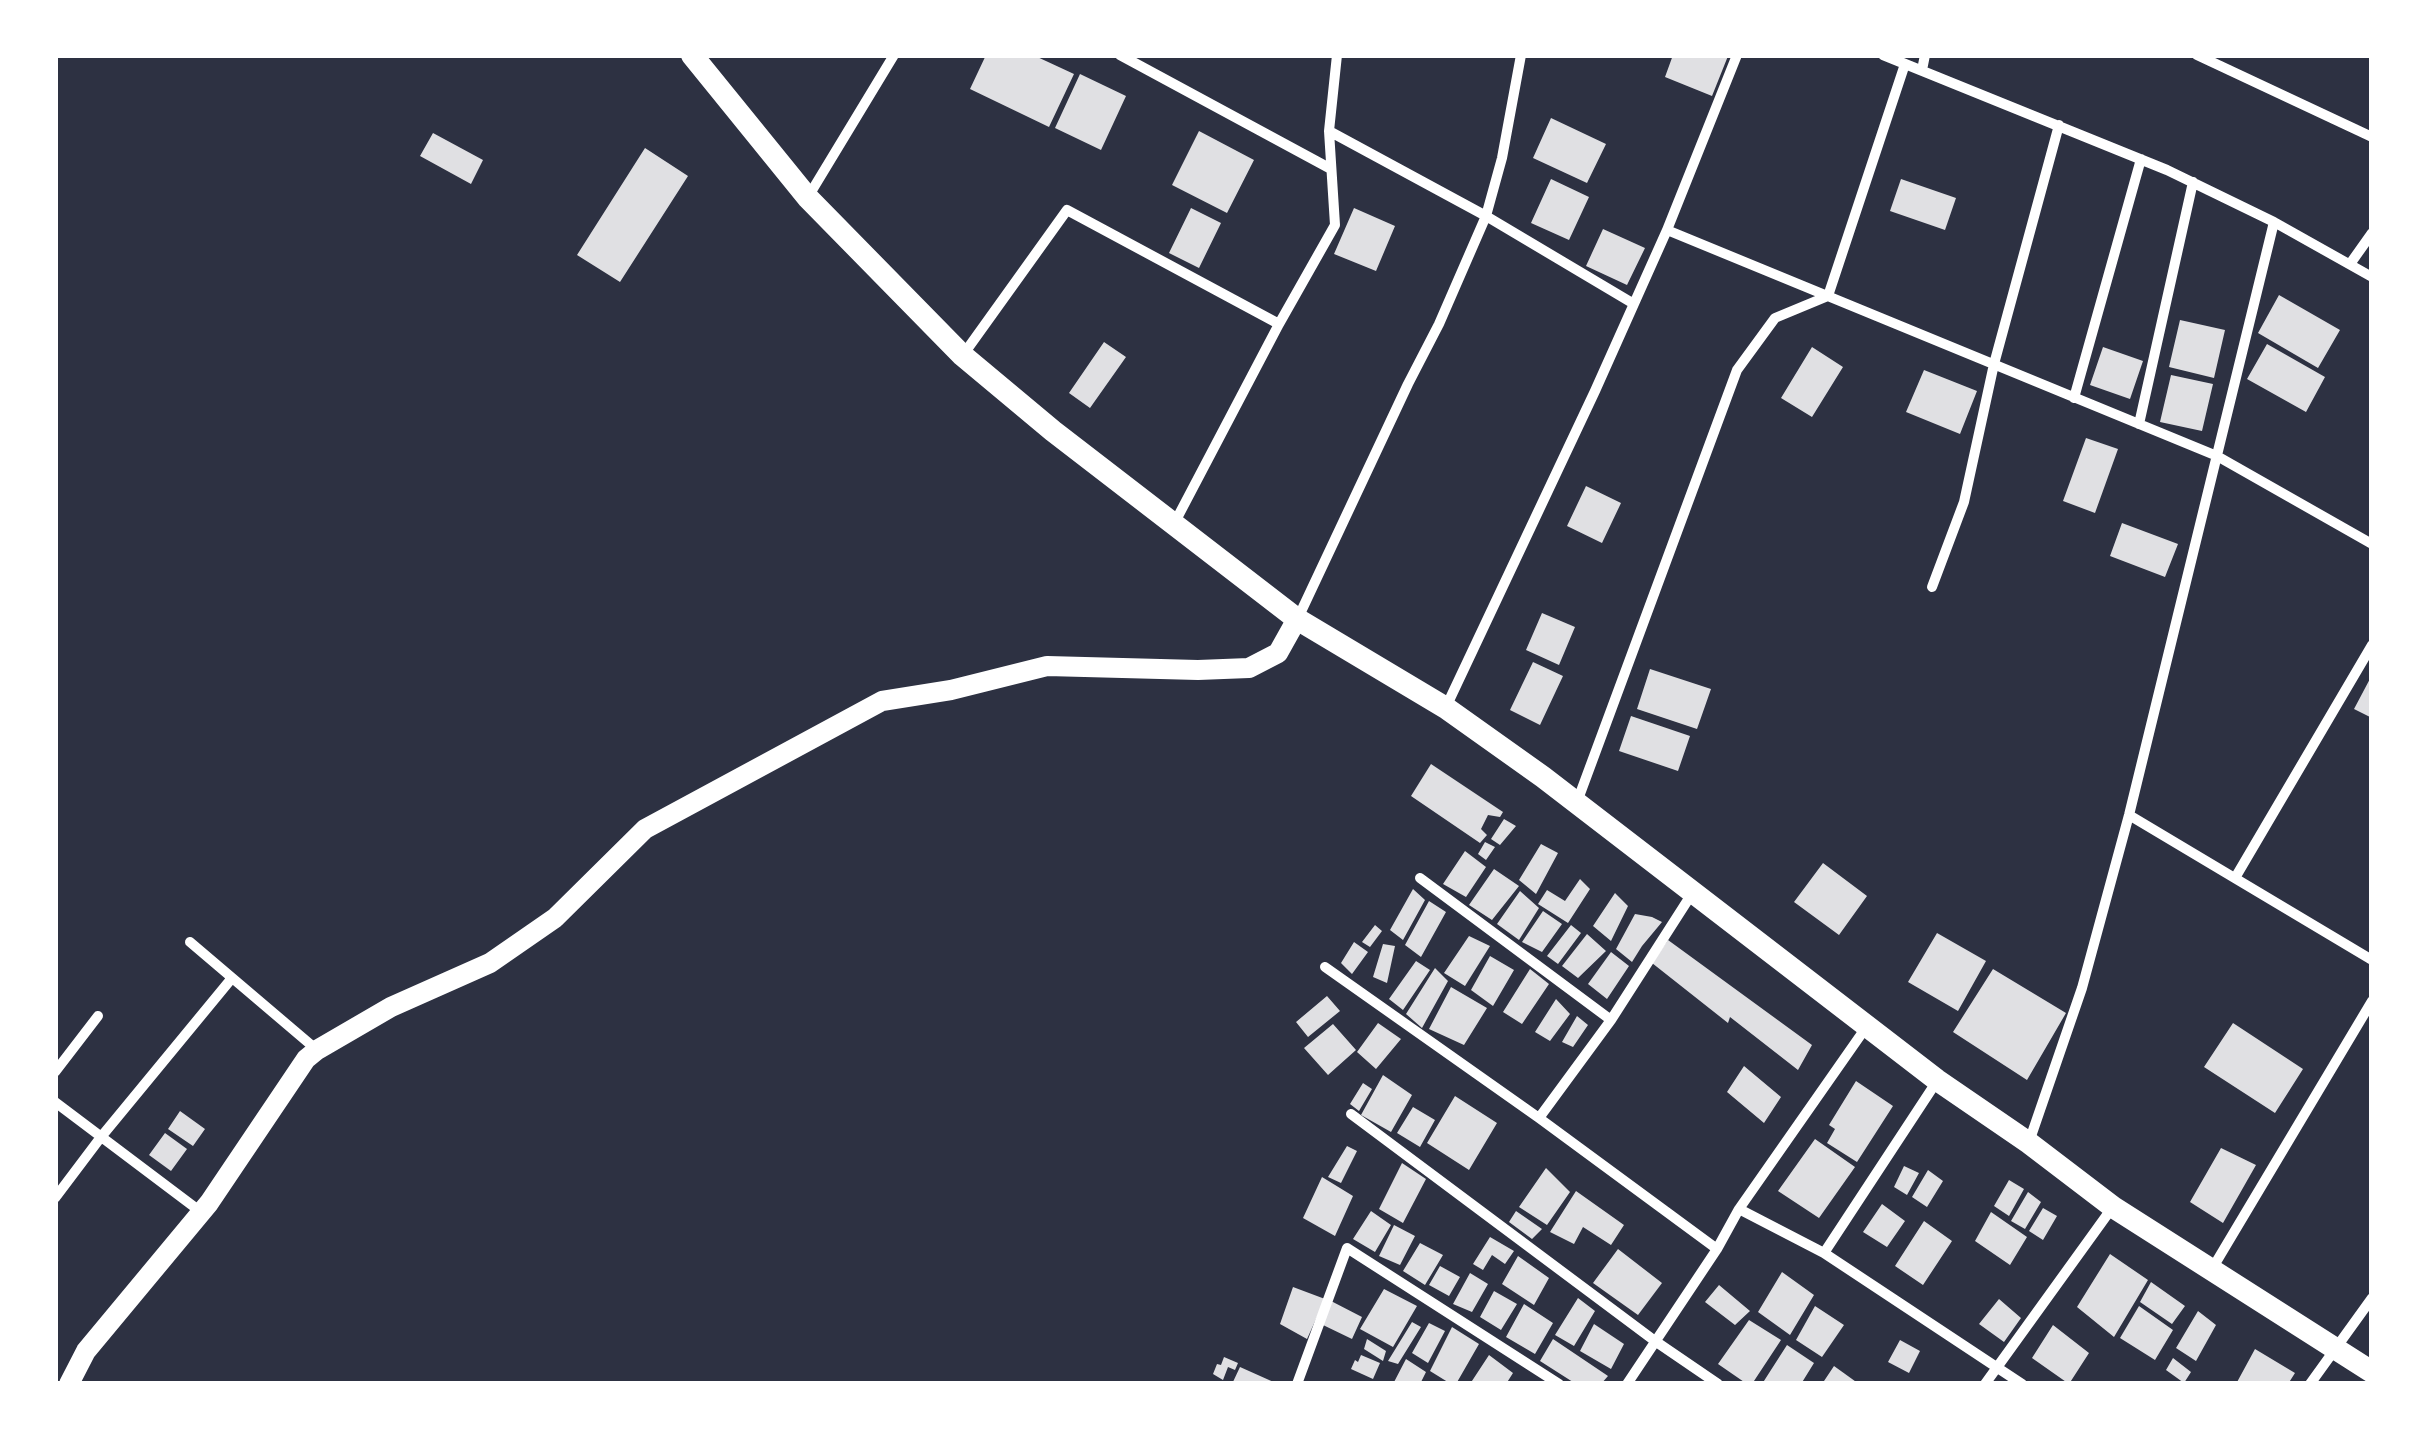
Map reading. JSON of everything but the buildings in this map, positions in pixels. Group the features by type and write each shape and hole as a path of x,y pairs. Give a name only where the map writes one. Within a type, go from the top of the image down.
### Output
{"main road":[{"path":"692,55 808,198 962,356 1053,431 1298,619 1446,708 1576,803 1937,1080 2113,1207 2372,1372"},
{"path":"68,1384 86,1351 202,1212 306,1059 391,1007 490,963 555,918 645,829 882,701 951,690 1047,666 1249,668 1278,653 1298,619"}],"street":[{"path":"808,198 894,55"},
{"path":"1120,55 1332,169"},
{"path":"1174,523 1278,324 1335,225 1329,131 1337,55"},
{"path":"1298,619 1439,324 1486,216 1502,158 1520,55"},
{"path":"1446,708 1667,230 1737,55"},
{"path":"1883,55 2193,182 2372,276"},
{"path":"1922,70 1925,55"},
{"path":"2197,55 2372,137"},
{"path":"1576,803 1737,370 1775,318 1828,296 1905,64"},
{"path":"1932,587 1964,502 1994,364 2059,125"},
{"path":"1329,131 1486,216 1634,304"},
{"path":"2074,398 2142,159"},
{"path":"2139,424 2193,182"},
{"path":"962,356 1067,210 1278,324"},
{"path":"2029,1143 2082,988 2129,815 2274,222"},
{"path":"1667,230 2217,456 2372,544"},
{"path":"2350,264 2372,233"},
{"path":"2235,878 2372,645"},
{"path":"2129,815 2372,960"},
{"path":"1420,878 1611,1020"},
{"path":"1539,1118 1611,1020 1694,892"},
{"path":"190,942 317,1050"},
{"path":"1325,967 1718,1249"},
{"path":"55,1198 232,978"},
{"path":"2212,1268 2372,1001"},
{"path":"55,1072 98,1016"},
{"path":"1627,1384 1718,1249 1740,1209 1867,1026"},
{"path":"1824,1253 1937,1080"},
{"path":"55,1102 202,1212"},
{"path":"1352,1114 1718,1384"},
{"path":"1986,1384 2113,1207"},
{"path":"1740,1209 1824,1253 2022,1384"},
{"path":"1297,1384 1347,1248 1559,1384"},
{"path":"2310,1384 2372,1298"}]}
